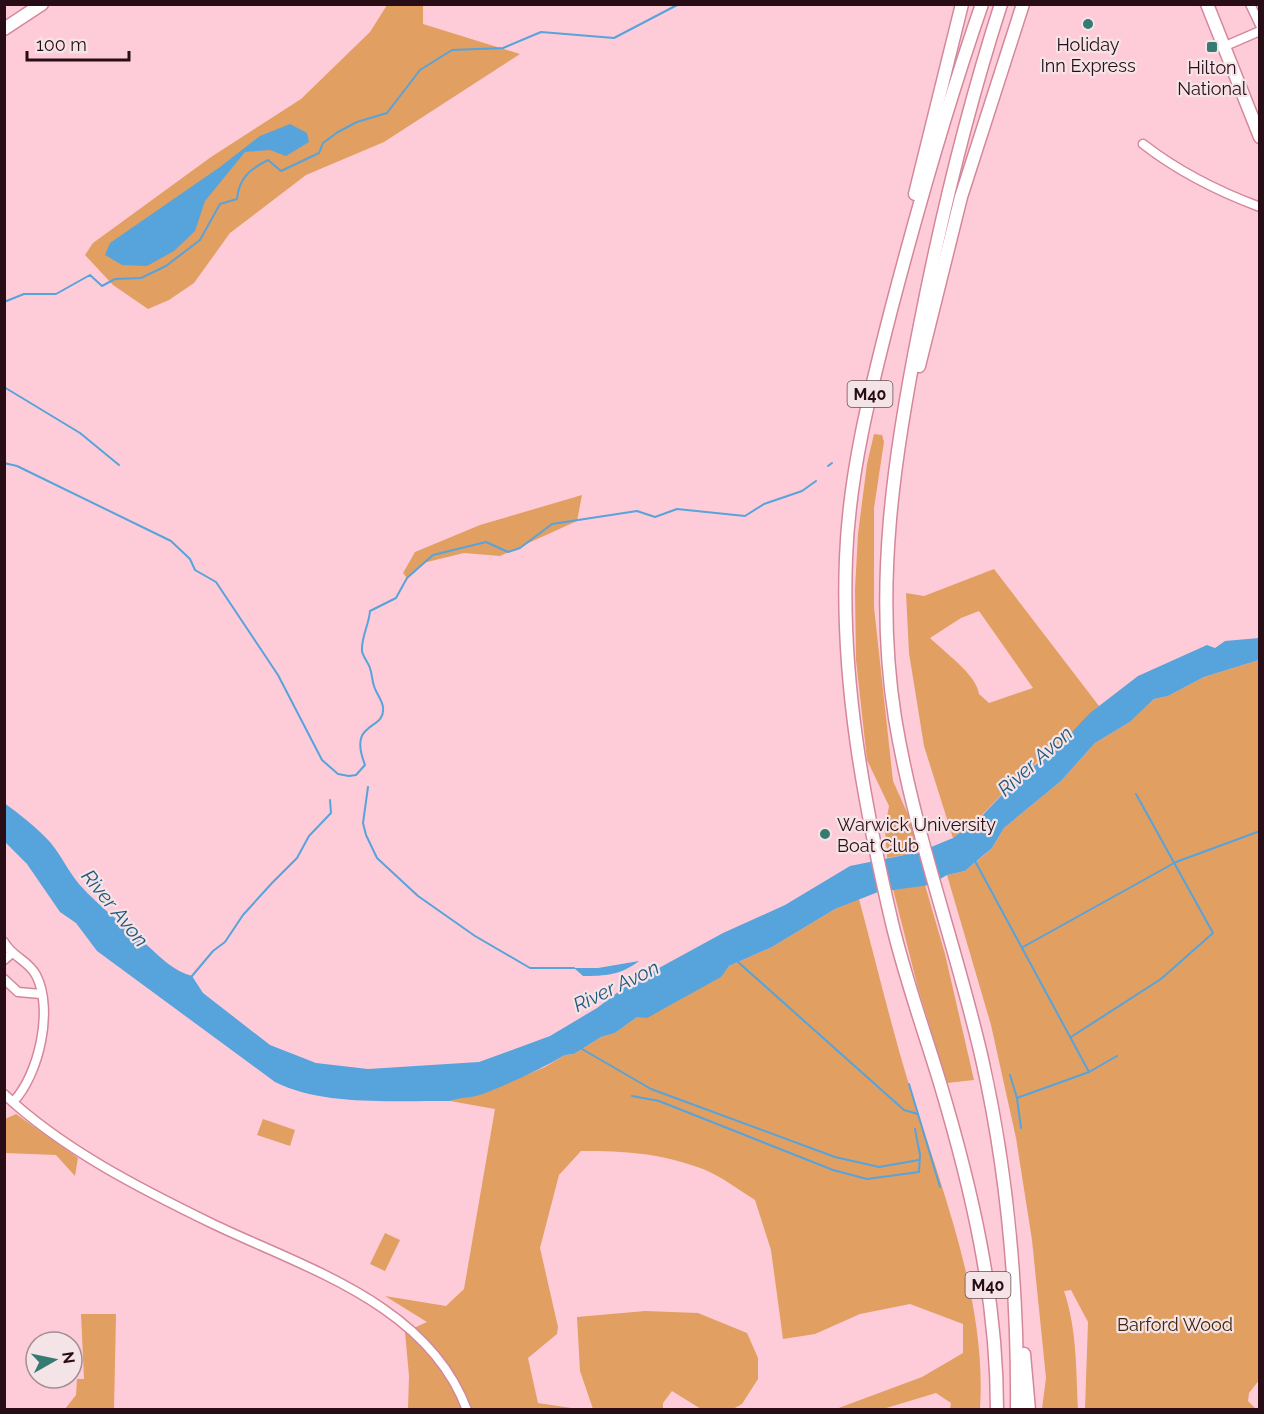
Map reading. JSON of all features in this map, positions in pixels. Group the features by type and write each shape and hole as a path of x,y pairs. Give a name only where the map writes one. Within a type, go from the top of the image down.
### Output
{"highway":[{"path":"4,29 42,4"},
{"name":"M40","path":"907,249 913,201 962,4"},
{"name":"M40","path":"982,4 907,249 862,426 848,525 845,580 853,720 865,796 892,923 963,1163 984,1261 992,1320 997,1410"},
{"name":"M40","path":"1001,4 983,60 935,247 907,390 893,475 887,549 886,613 895,717 909,789 983,1062 1013,1261 1029,1410"},
{"name":"M40","path":"907,390 920,365 961,197 1023,4"},
{"path":"1207,4 1260,137"},
{"name":"M40","path":"1017,1309 1017,1410"},
{"name":"M40","path":"989,1410 988,1362 992,1320"}],"street":[{"path":"1250,4 1260,25"},
{"path":"1223,47 1260,31"},
{"path":"1143,144 1205,185 1260,207"},
{"path":"4,942 12,953 25,961 32,970 41,994 42,1028 36,1060 28,1083 13,1102"},
{"path":"4,960 12,953"},
{"path":"4,979 18,992 41,994"},
{"path":"4,1094 57,1137 119,1174 210,1222 350,1289 392,1313 412,1329 435,1354 456,1386 467,1410"}],"green space":[{"path":"387,5 423,5 423,24 520,54 384,142 306,175 230,233 194,283 169,300 148,309 113,285 85,255 93,243 211,157 301,99 370,32"},
{"path":"874,434 882,435 884,442 874,508 874,607 893,781 910,819 920,852 887,858 885,828 889,806 867,760 856,660 855,589 858,534 867,464"},
{"path":"582,495 577,521 500,556 464,553 423,563 407,578 403,573 415,552 480,525"},
{"path":"994,569 1099,706 1056,749 1044,753 979,818 953,838 924,746 909,653 906,593 924,596","holes":["979,611 1033,688 989,703 979,694 966,671 930,638 961,618"]},
{"name":"Barford Wood","path":"1259,660 1260,1379 1249,1393 1248,1401 1256,1409 1085,1409 1088,1322 1071,1290 1064,1291 1074,1335 1078,1409 1042,1409 1046,1378 1032,1240 1016,1138 991,1025 947,875 965,871 982,857 992,848 1004,828 1061,781 1095,743 1130,722 1154,699 1168,696 1204,677"},
{"path":"925,885 945,954 974,1080 947,1083 918,988 893,889"},
{"path":"859,899 903,1065 960,1247 977,1328 980,1409 950,1409 951,1403 936,1393 883,1409 836,1409 922,1377 963,1353 963,1324 910,1304 860,1314 815,1334 783,1339 771,1250 755,1200 716,1175 672,1159 643,1154 581,1151 559,1175 540,1248 558,1327 557,1334 528,1358 538,1403 578,1409 408,1409 409,1376 405,1332 427,1322 385,1296 446,1306 464,1289 495,1109 450,1101 464,1096 479,1095 545,1067 565,1055 574,1054 601,1037 615,1033 637,1017 661,1010 720,977 729,966 772,947 835,909"},
{"path":"16,1114 78,1158 75,1176 56,1155 5,1153 5,1119"},
{"path":"263,1119 295,1130 290,1146 257,1135"},
{"path":"385,1233 400,1240 385,1271 370,1264"},
{"path":"645,1311 698,1313 747,1333 758,1358 758,1379 742,1404 733,1409 701,1409 672,1391 663,1403 663,1409 593,1409 580,1371 577,1317"},
{"path":"81,1314 116,1314 114,1409 65,1409 76,1395 76,1390 84,1390 84,1330 82,1330"}],"water":[{"path":"290,124 307,133 309,142 286,156 270,150 245,152 205,201 195,231 174,251 147,266 122,265 105,255 110,243 220,167 260,136"},
{"path":"1259,638 1259,660 1204,677 1168,696 1154,699 1130,722 1095,743 1061,781 1004,828 992,848 965,871 947,875 930,885 878,892 835,909 772,947 729,966 721,977 647,1018 637,1017 615,1033 601,1037 574,1054 565,1055 504,1085 479,1095 450,1101 338,1099 295,1090 275,1082 97,951 76,923 60,912 27,864 5,842 4,803 50,842 75,879 95,901 168,964 192,976 203,993 270,1045 316,1063 368,1069 479,1062 550,1036 597,1008 626,986 723,933 785,905 850,866 919,852 953,838 978,820 1018,778 1039,762 1044,753 1043,746 1056,749 1090,713 1138,676 1207,645 1215,648 1225,641"},
{"path":"639,961 619,972 606,975 583,976 574,968 598,968"}],"waterway":[{"path":"4,302 24,294 56,294 90,275 102,286 115,279 141,278 166,266 200,240 220,204 237,199 240,185 246,175 256,167 268,160 281,171 319,153 323,143 338,132 357,122 387,113 420,70 452,50 503,48 541,32 614,38 679,4"},
{"path":"4,387 80,433 119,465"},
{"path":"4,463 17,466 171,541 190,559 195,570 216,582 278,675 322,760 338,774 349,776 356,775 365,765 361,740 368,728 382,715 383,707 362,651 370,611 396,598 407,578 433,555 486,542 508,552 520,548 552,524 637,511 655,517 677,509 745,516 764,504 802,491 816,481"},
{"path":"828,466 832,463"},
{"path":"368,787 363,823 366,835 377,858 418,896 475,936 530,968 574,968"},
{"path":"1071,1037 1161,979 1213,933 1136,794"},
{"path":"192,976 213,951 225,942 243,915 297,858 309,836 331,813 330,800"},
{"path":"1023,947 1176,862 1260,831"},
{"path":"975,861 1089,1072"},
{"path":"738,962 904,1110 918,1114"},
{"path":"582,1049 651,1089 835,1157 879,1167 919,1160"},
{"path":"1017,1098 1089,1072 1117,1056"},
{"path":"1010,1075 1017,1098 1021,1128"},
{"path":"909,1084 940,1187"},
{"path":"632,1096 659,1101 833,1170 867,1179 919,1172 920,1155 915,1129"}],"place":[{"name":"Holiday Inn Express","path":"1088,24"},
{"name":"Hilton National","path":"1212,47"},
{"name":"Warwick University Boat Club","path":"825,834"}],"water label":[{"name":"River Avon","path":"1035,761"},
{"name":"River Avon","path":"115,908"},
{"name":"River Avon","path":"616,986"}]}
